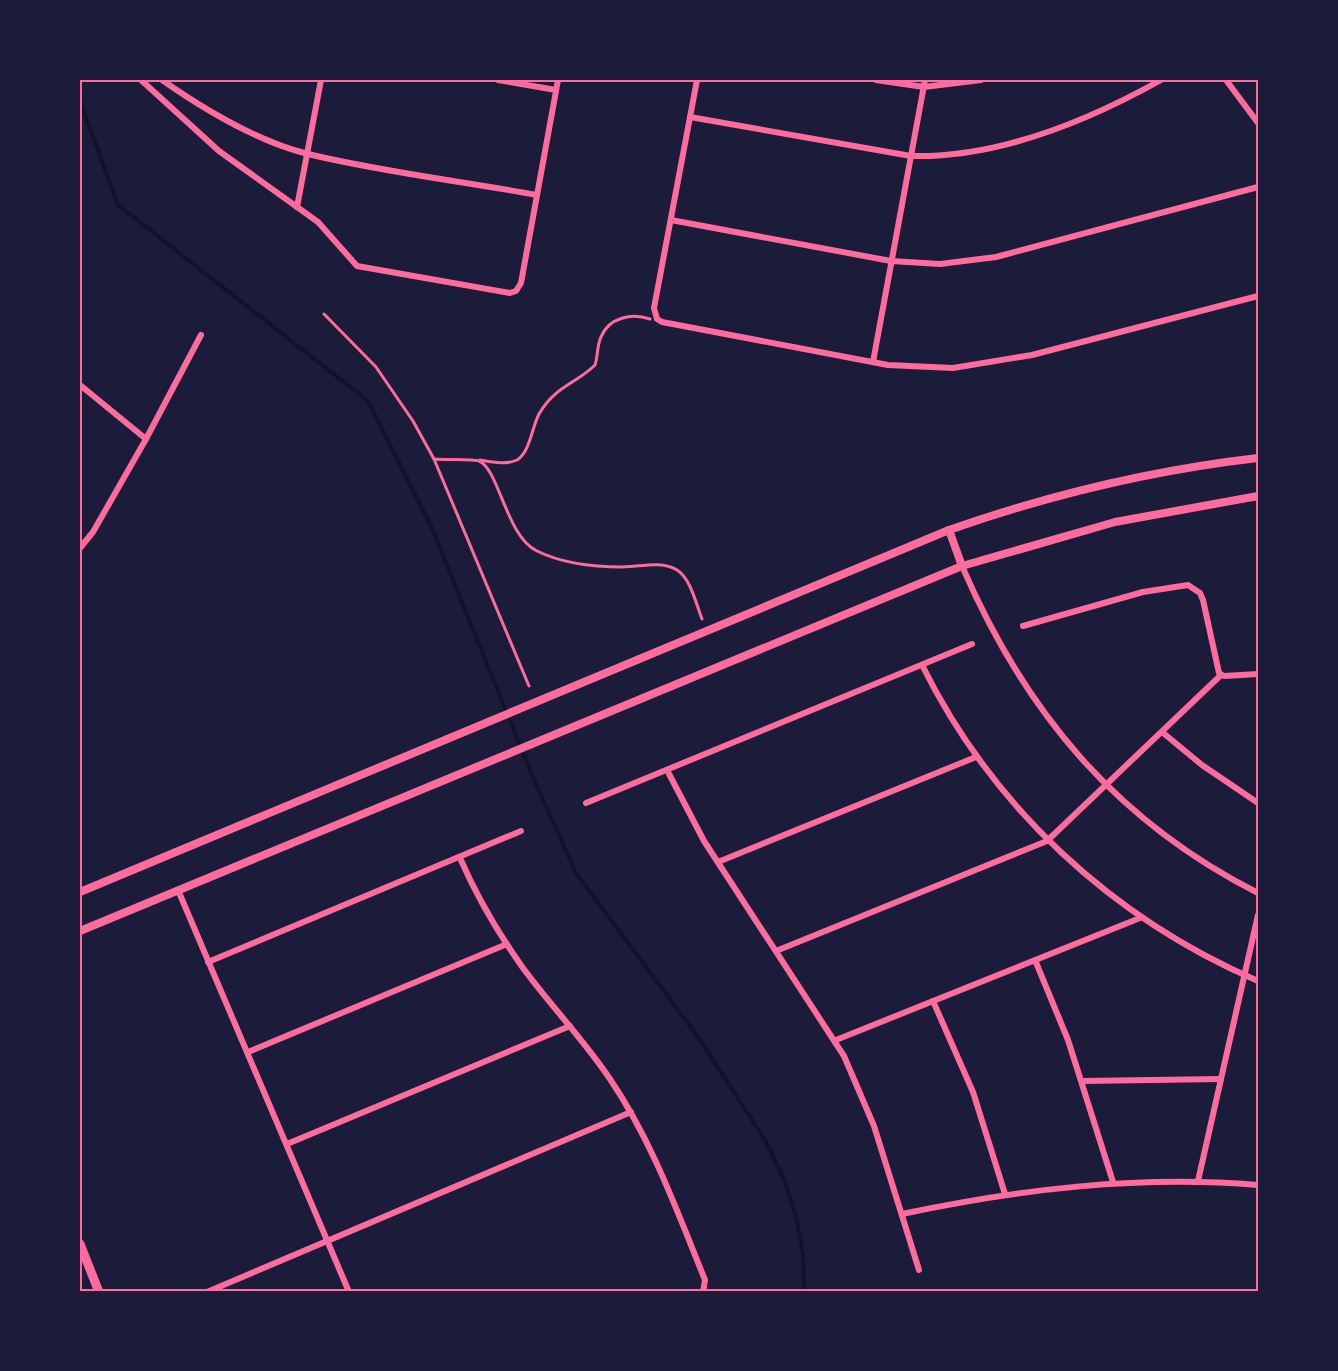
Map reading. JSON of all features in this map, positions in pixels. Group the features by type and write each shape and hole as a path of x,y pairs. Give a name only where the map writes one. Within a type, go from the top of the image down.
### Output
{"main road":[{"path":"80,1244 99,1292"}],"street":[{"path":"141,80 219,151 318,222 357,266 510,293 516,291 521,284 558,80"},
{"path":"162,80 202,106 248,131 307,154 537,195"},
{"path":"297,207 321,80"},
{"path":"498,80 556,90"},
{"path":"697,80 654,308 657,318 662,322 873,362 932,368 994,363 1258,296"},
{"path":"876,80 925,83 981,80"},
{"path":"690,117 911,156 958,154 1022,139 1101,110 1161,80"},
{"path":"1227,80 1258,123"},
{"path":"873,362 925,83"},
{"path":"671,220 891,261 940,264 996,257 1258,187"},
{"path":"80,548 93,532 146,439 201,335"},
{"path":"80,385 146,439"},
{"path":"80,892 949,530 1034,503 1088,489 1154,474 1258,458"},
{"path":"80,932 962,566 1115,522 1258,496"},
{"path":"949,530 962,566 990,626 1054,729 1105,785 1155,829 1192,856 1258,893"},
{"path":"1023,626 1143,592 1188,585 1200,593 1203,600 1215,665 1221,675"},
{"path":"586,803 972,644"},
{"path":"922,665 976,757 1047,841 1109,895 1140,918 1186,946 1258,981"},
{"path":"776,951 1047,841 1221,675 1258,674"},
{"path":"1161,732 1202,765 1258,804"},
{"path":"718,862 976,757"},
{"path":"667,770 686,808 718,862 836,1040 874,1126 919,1270"},
{"path":"208,962 521,831"},
{"path":"459,858 483,905 507,944 609,1078 631,1112 661,1173 705,1280 703,1292"},
{"path":"178,890 349,1292"},
{"path":"1198,1181 1258,915"},
{"path":"836,1040 1140,918"},
{"path":"248,1052 507,944"},
{"path":"1035,960 1082,1081 1113,1182"},
{"path":"933,1001 974,1092 1005,1194"},
{"path":"287,1144 570,1026"},
{"path":"1082,1081 1221,1079"},
{"path":"207,1292 631,1112"},
{"path":"902,1214 1005,1194 1113,1182 1198,1181 1258,1185"}],"lane":[{"path":"324,314 375,367 413,421 434,459 529,686"},
{"path":"434,459 506,463 518,459 524,453 540,412 552,397 595,365 601,336 607,328 624,316 650,319"},
{"path":"478,460 490,468 502,504 517,530 535,550 563,561 598,566 663,565 678,571 688,584 702,619"}],"waterway":[{"path":"80,101 118,205 368,401 432,528 531,773 576,873 698,1037 765,1140 784,1179 796,1216 803,1254 804,1292"}]}
